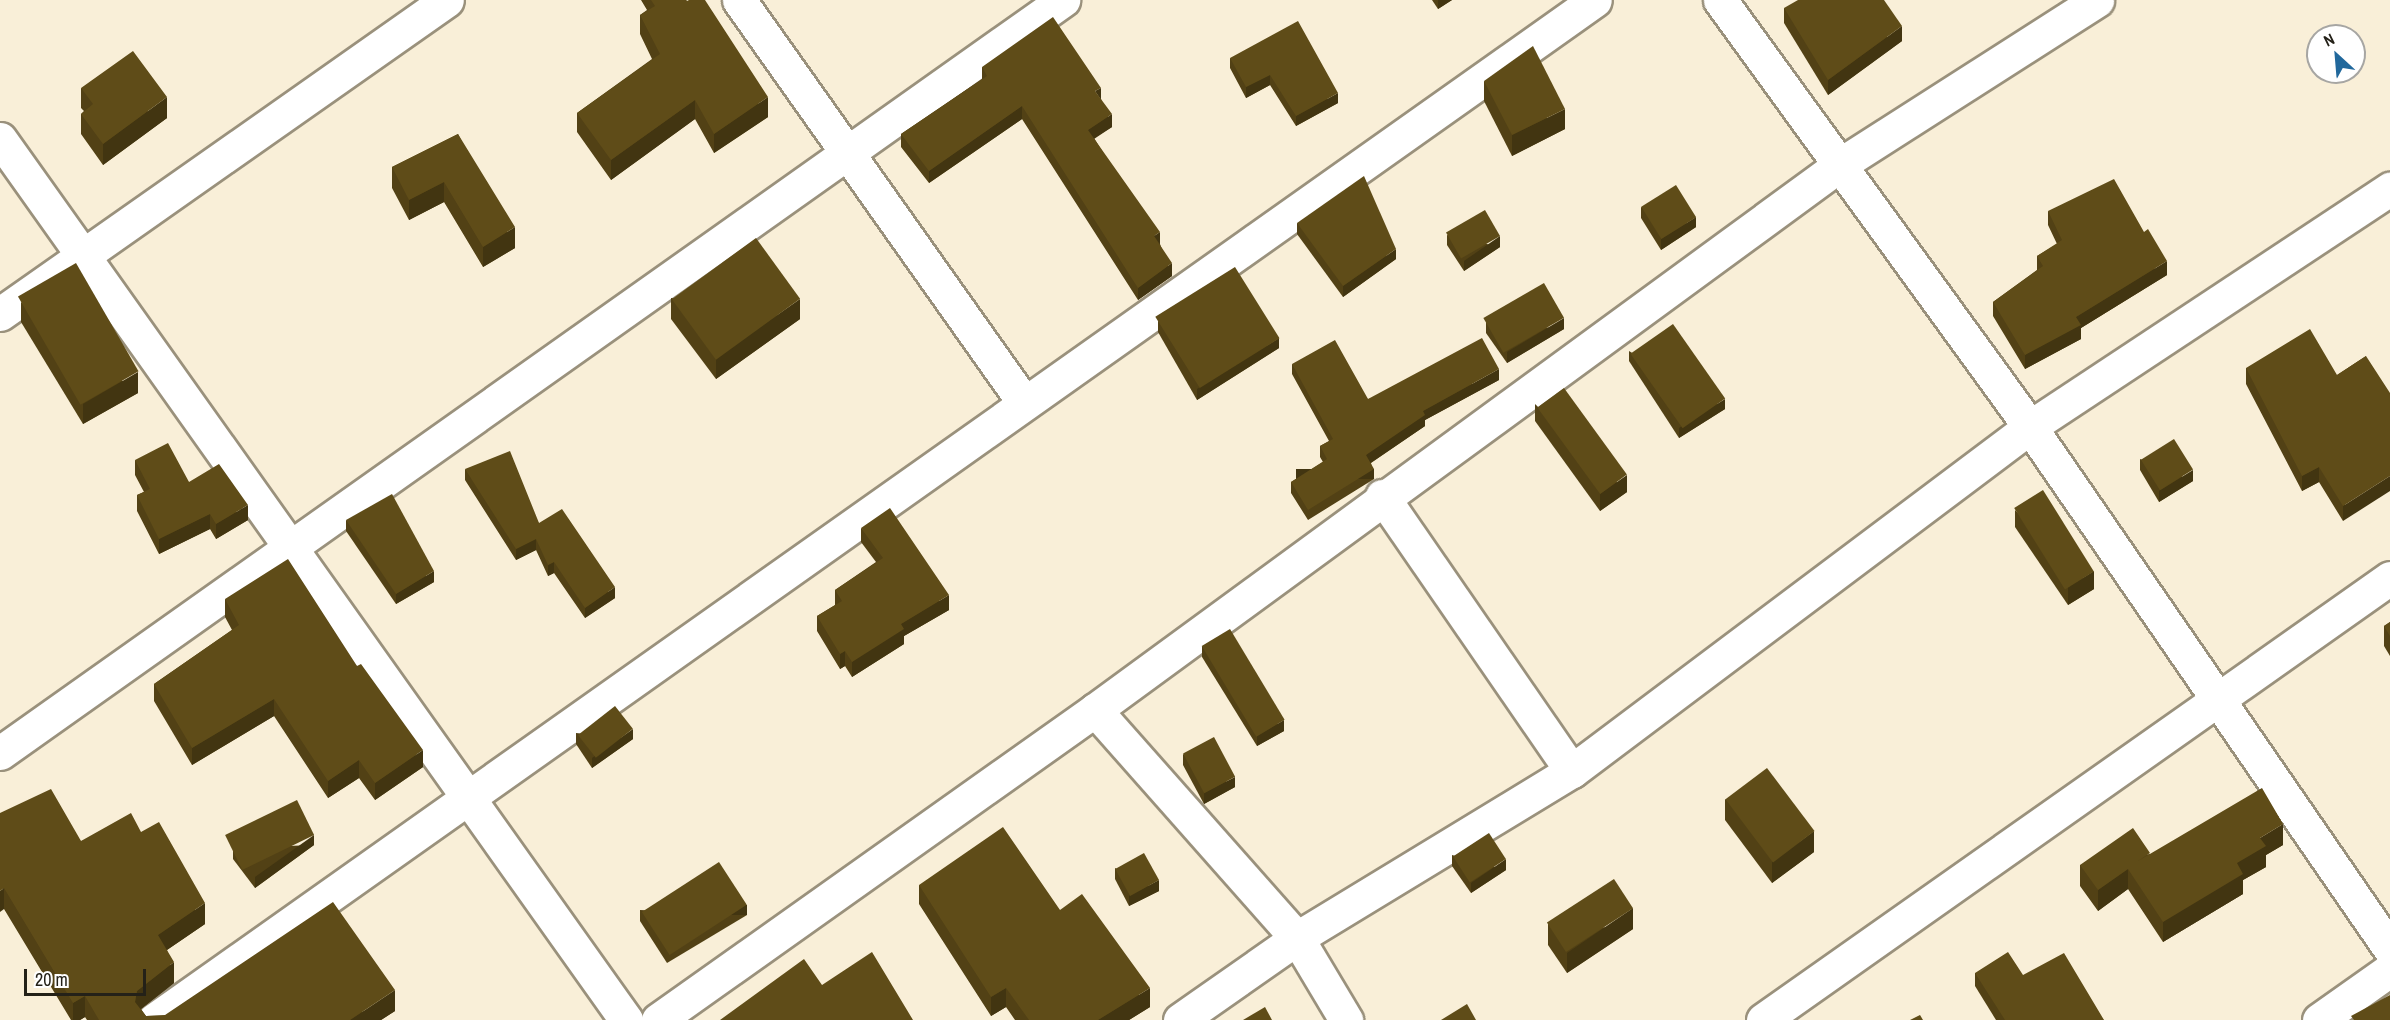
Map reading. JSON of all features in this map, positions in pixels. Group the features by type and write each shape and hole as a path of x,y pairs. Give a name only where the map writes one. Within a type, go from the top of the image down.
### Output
{"street":[{"path":"0,314 447,0"},
{"path":"739,0 1024,404"},
{"path":"0,753 1063,0"},
{"path":"154,1020 1595,0"},
{"path":"1720,0 2030,427 2214,702 2390,949"},
{"path":"658,1020 1095,710 1382,496 1841,164 2097,0"},
{"path":"0,139 626,1020"},
{"path":"1180,1020 1297,938 1572,771 2030,427 2390,189"},
{"path":"1382,496 1572,771"},
{"path":"1763,1020 2390,578"},
{"path":"1095,710 1297,938 1346,1020"},
{"path":"2319,1020 2390,970"}],"building":[{"path":"651,0 705,0 768,97 714,134 695,100 611,160 577,113 660,54 640,15 655,6"},
{"path":"1798,0 1884,0 1902,26 1828,80 1784,8"},
{"path":"1053,17 1101,88 1095,91 1112,114 1088,130 1160,232 1154,236 1172,263 1138,288 1022,106 929,171 901,134 987,76 982,67"},
{"path":"1298,21 1338,93 1296,116 1270,75 1246,87 1230,58"},
{"path":"1533,46 1565,109 1512,135 1484,81"},
{"path":"133,51 167,97 103,144 81,114 93,104 81,88"},
{"path":"458,134 515,227 483,247 444,182 409,200 392,167"},
{"path":"1364,176 1396,249 1343,286 1297,223"},
{"path":"2114,179 2144,232 2148,229 2167,261 2076,317 2081,325 2025,355 1993,302 2043,266 2037,256 2062,240 2048,211"},
{"path":"1676,185 1696,217 1661,239 1641,207"},
{"path":"1485,210 1500,236 1461,258 1446,232"},
{"path":"756,238 800,299 716,360 672,299"},
{"path":"76,263 138,371 80,405 18,296"},
{"path":"1235,267 1280,338 1200,388 1155,317"},
{"path":"1544,283 1564,318 1503,353 1483,318"},
{"path":"1673,324 1725,399 1683,428 1630,354"},
{"path":"2310,329 2337,375 2366,356 2390,393 2390,476 2343,506 2319,467 2302,476 2246,368"},
{"path":"1482,338 1499,369 1423,411 1425,415 1366,455 1374,469 1308,510 1291,482 1327,459 1320,446 1333,439 1292,364 1335,340 1368,399"},
{"path":"1564,388 1627,475 1600,494 1537,407"},
{"path":"2174,439 2193,470 2160,490 2141,460"},
{"path":"168,443 189,482 219,464 248,505 216,524 210,514 159,539 137,495 150,489 135,460"},
{"path":"510,451 539,523 562,509 615,587 585,608 554,562 548,565 536,539 516,549 465,469"},
{"path":"2043,490 2094,571 2065,589 2014,508"},
{"path":"392,494 434,571 396,594 346,520"},
{"path":"890,508 949,595 901,624 904,629 852,662 845,651 840,654 817,616 842,601 835,590 883,558 861,528"},
{"path":"288,559 357,666 361,664 423,750 375,783 359,760 328,781 274,699 192,748 154,684 239,625 225,599"},
{"path":"2390,622 2390,636 2384,626"},
{"path":"1230,629 1285,720 1256,737 1202,646"},
{"path":"615,706 633,729 596,758 578,735"},
{"path":"1214,737 1235,777 1204,793 1183,753"},
{"path":"1767,768 1815,831 1773,862 1725,799"},
{"path":"2262,788 2283,824 2260,838 2266,846 2237,863 2243,874 2163,922 2128,869 2098,890 2080,865 2133,828 2150,853 2138,861"},
{"path":"51,789 81,841 131,813 141,832 159,822 205,903 158,935 174,962 137,991 135,1002 146,1016 165,1015 333,902 395,990 350,1020 99,1020 85,996 73,1003 4,888 0,891 0,813"},
{"path":"297,800 314,835 242,870 225,835"},
{"path":"1003,827 1060,910 1082,894 1150,988 1098,1020 1029,1020 1006,988 991,997 919,885"},
{"path":"1489,833 1506,859 1470,882 1453,856"},
{"path":"1144,853 1159,880 1130,896 1115,869"},
{"path":"719,862 747,905 670,955 642,912"},
{"path":"1614,879 1633,908 1566,952 1547,923"},
{"path":"872,952 913,1020 720,1020 804,959 822,985"},
{"path":"2008,952 2023,975 2064,953 2104,1020 2005,1020 1975,973"},
{"path":"2390,995 2390,1020 2354,1020 2351,1016"},
{"path":"1467,1004 1476,1020 1441,1020"},
{"path":"1265,1007 1272,1020 1243,1020"},
{"path":"1920,1015 1923,1020 1910,1020"}]}
